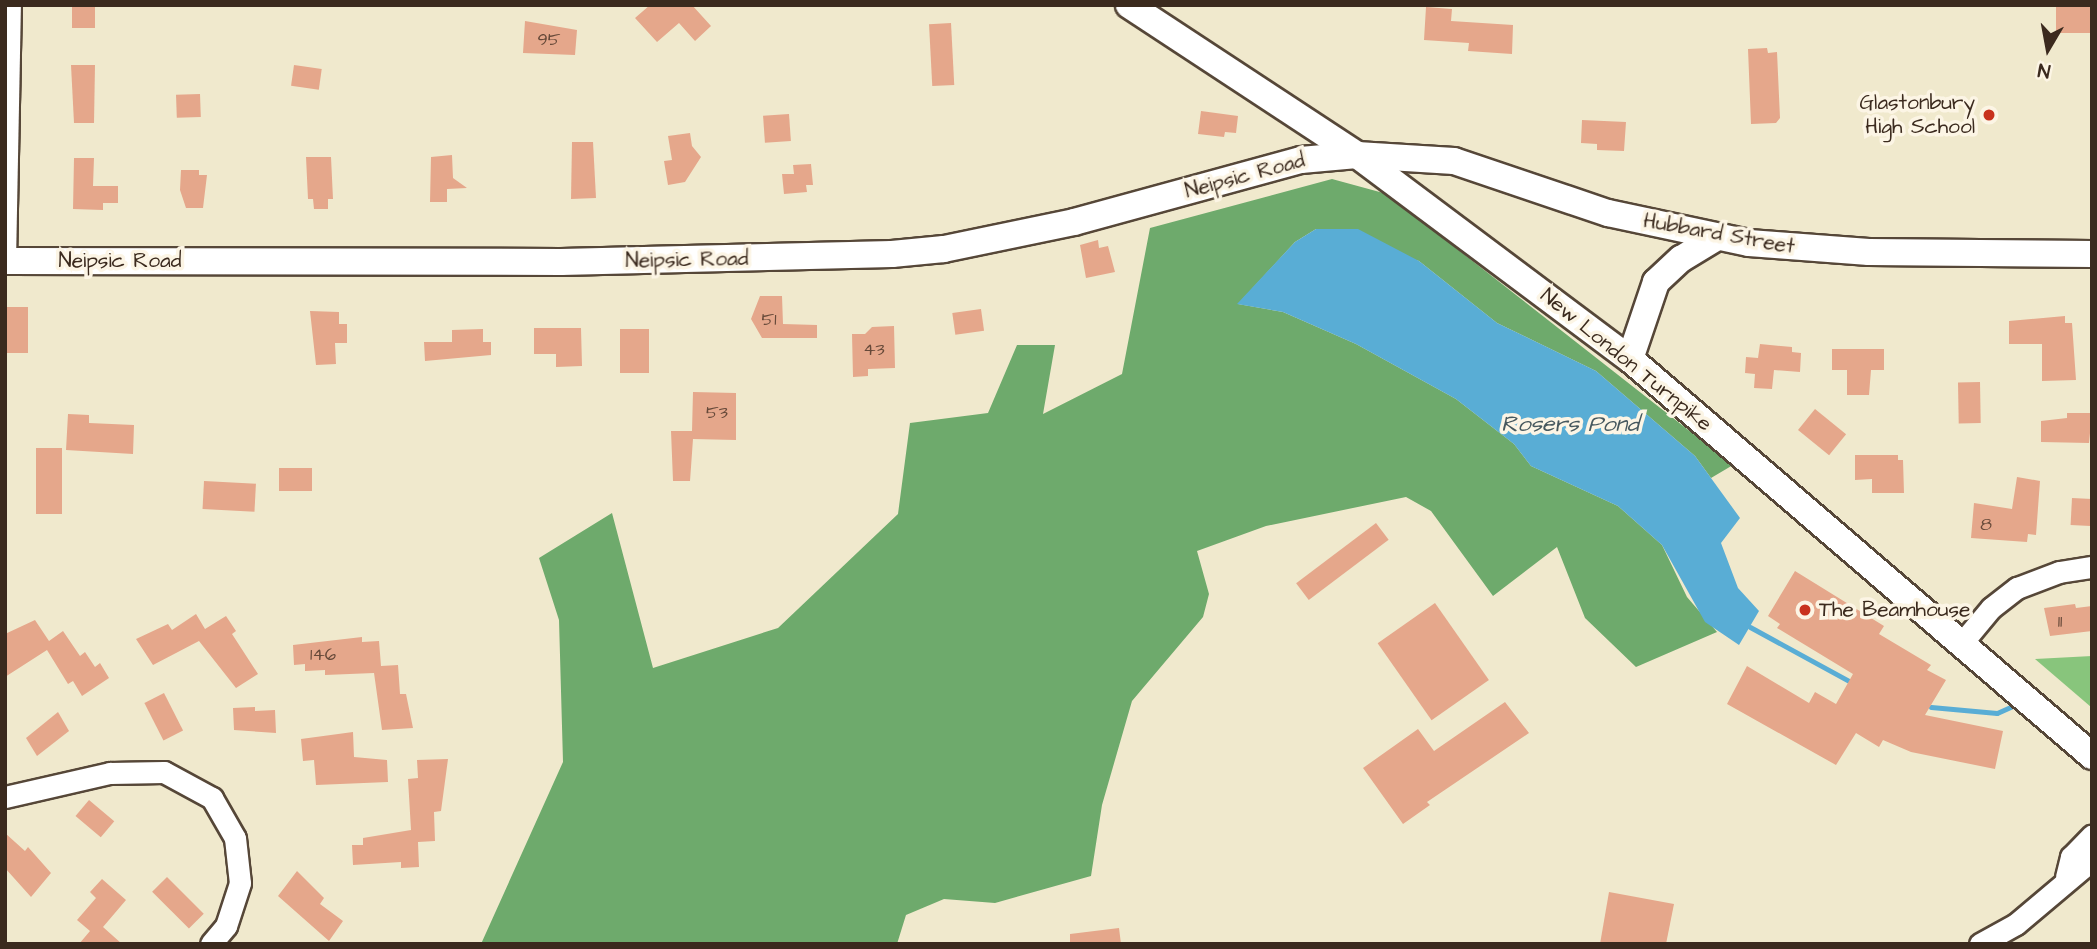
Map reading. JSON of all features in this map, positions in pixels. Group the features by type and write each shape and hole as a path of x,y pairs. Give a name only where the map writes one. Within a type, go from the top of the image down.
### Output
{"street":[{"path":"5,261 10,5"},
{"name":"New London Turnpike","path":"1129,5 1357,155 1630,359 2092,756"},
{"name":"Neipsic Road","path":"5,261 561,262 892,254 944,249 1074,222 1301,160 1357,155"},
{"name":"Hubbard Street","path":"1357,155 1454,161 1569,202 1717,237 1829,250 2092,254"},
{"path":"1630,359 1656,282 1681,258 1717,237"},
{"path":"1961,645 1991,608 2017,588 2059,572 2092,567"},
{"path":"5,797 110,773 164,772 212,798 235,838 240,883 226,926 211,944"},
{"path":"2067,877 2071,857 2092,835"},
{"path":"1980,944 2016,924 2067,877 2092,860"}],"green space":[{"path":"1332,179 1387,194 1733,465 1711,478 1695,456 1596,371 1497,323 1419,261 1316,229 1295,242 1238,304 1283,312 1356,344 1456,399 1514,444 1531,466 1618,506 1662,545 1687,597 1717,632 1636,667 1585,618 1557,547 1493,596 1431,511 1406,497 1266,526 1197,551 1209,594 1203,617 1132,701 1102,805 1091,876 995,903 944,899 906,915 897,944 481,944 563,762 559,620 539,558 612,513 653,668 778,628 898,514 910,423 988,413 1017,345 1055,345 1043,414 1122,374 1150,228"},
{"path":"2092,656 2091,707 2035,659"}],"water":[{"name":"Rosers Pond","path":"1316,229 1358,229 1419,261 1497,323 1596,371 1695,456 1740,518 1721,543 1738,588 1759,611 1739,645 1705,622 1662,545 1618,506 1531,466 1514,444 1456,399 1356,344 1283,312 1237,304 1295,242"}],"building":[{"path":"72,5 95,5 95,28 72,28"},
{"path":"650,5 692,5 711,26 695,41 679,23 657,42 635,18"},
{"path":"2056,5 2092,5 2092,33 2056,33"},
{"path":"1426,7 1452,9 1451,21 1513,25 1512,54 1468,51 1469,43 1424,40"},
{"path":"525,21 577,30 575,55 523,53"},
{"path":"951,23 954,85 932,86 929,24"},
{"path":"1767,48 1768,53 1777,52 1780,118 1776,123 1751,124 1748,49"},
{"path":"71,65 95,65 94,123 74,123"},
{"path":"294,65 322,69 319,90 291,86"},
{"path":"200,94 201,117 177,118 176,95"},
{"path":"1201,111 1238,116 1236,133 1225,132 1224,137 1198,134"},
{"path":"789,114 791,141 765,143 763,116"},
{"path":"1582,120 1626,122 1624,151 1597,150 1597,144 1581,143"},
{"path":"690,133 692,146 701,157 685,182 668,185 664,161 672,160 668,136"},
{"path":"572,142 593,142 596,198 571,199"},
{"path":"452,155 453,178 467,188 447,189 447,202 430,202 431,157"},
{"path":"306,157 331,157 333,199 328,199 328,209 314,209 313,199 308,199"},
{"path":"74,158 94,158 93,186 118,186 118,203 103,203 103,210 73,209"},
{"path":"811,164 813,185 806,185 807,192 784,194 782,174 794,174 793,165"},
{"path":"181,170 199,170 199,175 207,175 203,208 186,208 180,190"},
{"path":"1098,240 1099,248 1108,246 1115,272 1086,278 1080,245"},
{"path":"760,296 782,296 783,324 817,325 817,338 762,338 751,319"},
{"path":"5,307 28,307 28,353 5,353"},
{"path":"981,309 984,331 955,335 952,313"},
{"path":"310,311 339,312 339,324 347,324 347,343 335,343 336,364 316,365"},
{"path":"2065,316 2065,323 2072,323 2076,380 2042,381 2042,344 2009,344 2009,321"},
{"path":"894,326 895,368 868,369 868,376 853,377 852,334 865,334 872,327"},
{"path":"534,328 581,328 582,366 556,367 556,354 534,354"},
{"path":"483,329 483,342 491,342 491,355 425,361 424,342 452,342 452,330"},
{"path":"620,329 649,329 649,373 620,373"},
{"path":"1760,344 1792,347 1792,352 1801,353 1800,372 1774,370 1772,389 1754,388 1755,374 1745,373 1746,357 1758,358"},
{"path":"1832,349 1884,349 1884,370 1871,370 1869,395 1847,395 1847,370 1832,370"},
{"path":"1958,382 1980,382 1981,423 1959,423"},
{"path":"693,392 736,393 736,440 693,439 690,481 673,481 671,431 692,431"},
{"path":"1815,409 1846,434 1829,455 1798,430"},
{"path":"2067,413 2092,413 2089,443 2041,442 2041,421 2067,418"},
{"path":"68,414 89,415 89,423 134,425 133,454 66,450"},
{"path":"36,448 62,448 62,514 36,514"},
{"path":"1855,455 1898,455 1898,460 1903,460 1904,493 1872,493 1872,479 1855,480"},
{"path":"279,468 312,468 312,491 279,491"},
{"path":"2017,477 2040,481 2036,535 2028,534 2027,542 1971,538 1974,503 2012,509"},
{"path":"204,481 256,484 254,512 203,509"},
{"path":"2072,498 2092,499 2091,526 2071,525"},
{"path":"1376,523 1389,540 1309,600 1296,583"},
{"path":"1795,571 1884,626 1879,634 1931,665 1927,670 1946,680 1925,715 2003,731 1995,769 1911,752 1883,740 1879,747 1856,733 1836,765 1727,704 1747,666 1809,703 1815,692 1836,704 1853,674 1777,628 1780,624 1768,616"},
{"path":"1435,603 1489,680 1432,720 1378,643"},
{"path":"2075,604 2076,608 2092,606 2092,631 2050,636 2044,608"},
{"path":"196,614 205,629 226,616 236,631 232,634 258,674 236,688 199,641 153,665 136,639 168,624 172,630"},
{"path":"35,620 49,641 63,631 80,656 85,652 95,667 100,663 109,678 82,696 73,681 68,684 47,650 5,677 5,634"},
{"path":"362,637 362,642 379,641 381,666 398,665 400,694 406,694 413,728 382,730 374,673 325,675 325,670 305,671 305,664 294,665 293,645"},
{"path":"164,693 183,730 163,740 144,703"},
{"path":"1505,702 1529,733 1427,802 1430,805 1403,824 1363,768 1418,729 1434,751"},
{"path":"255,707 255,711 275,710 276,733 234,730 233,708"},
{"path":"58,712 69,731 37,756 26,738"},
{"path":"353,732 354,757 387,760 388,782 316,785 314,760 303,761 301,739"},
{"path":"448,759 441,811 434,812 435,841 418,842 419,867 401,868 401,862 353,865 352,845 363,845 363,838 411,830 408,779 418,778 417,760"},
{"path":"89,800 114,821 101,837 76,816"},
{"path":"5,833 25,851 28,847 51,873 31,897 5,868"},
{"path":"297,871 324,898 320,904 343,921 329,941 278,896"},
{"path":"167,877 204,914 189,929 152,892"},
{"path":"102,879 126,900 103,927 122,944 79,944 90,931 77,920 96,898 90,892"},
{"path":"1609,892 1674,904 1666,944 1600,944"},
{"path":"1119,928 1121,944 1070,944 1070,934"}],"waterway":[{"path":"1750,627 1849,681"},
{"path":"1931,707 1997,713 2017,704"}],"place":[{"name":"Glastonbury High School","path":"1989,115"},
{"name":"The Beamhouse","path":"1805,610"}]}
